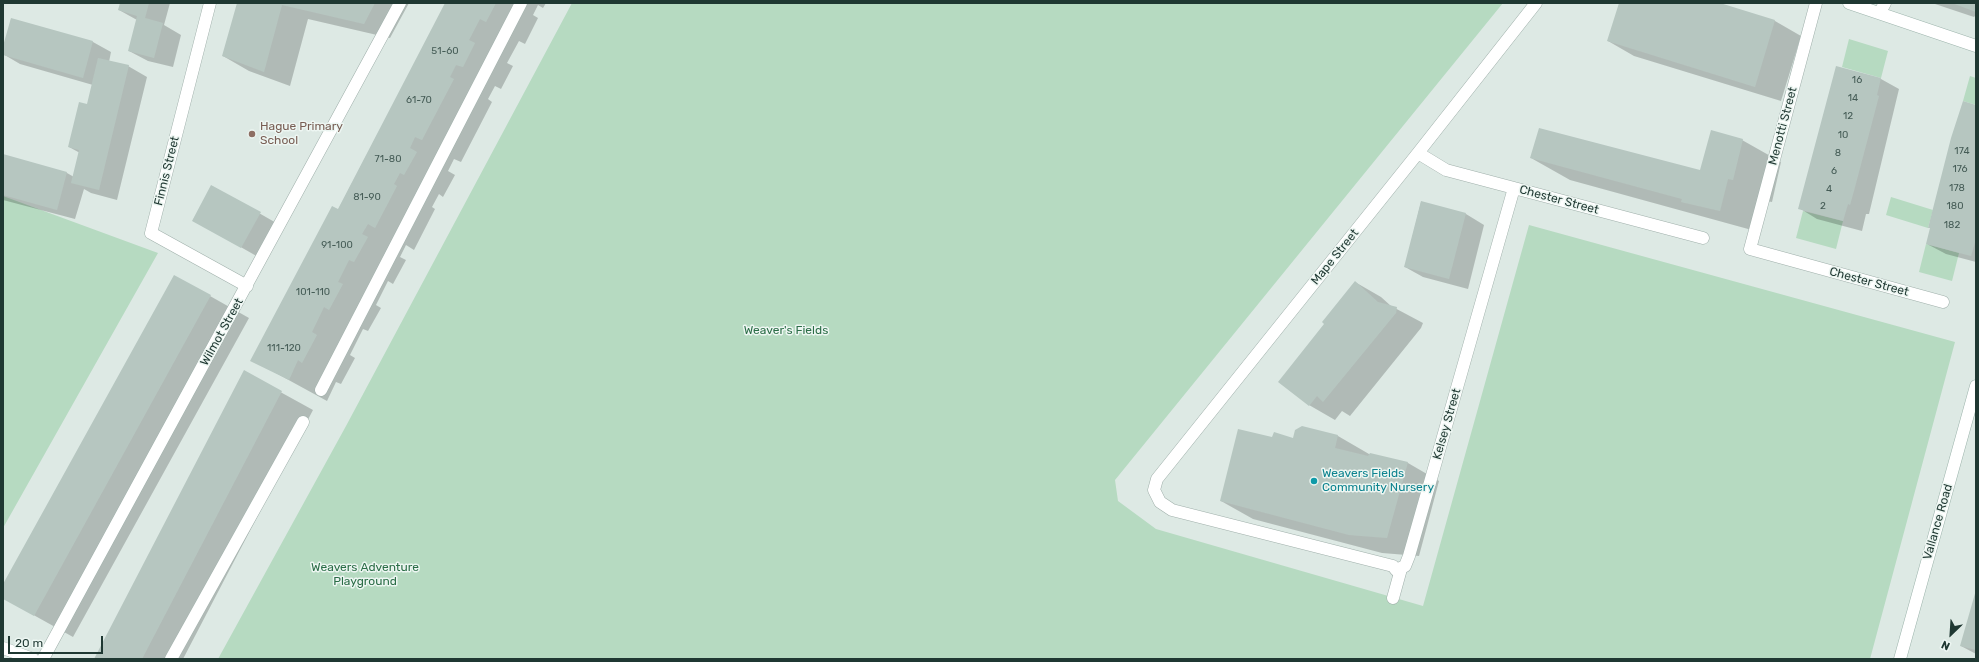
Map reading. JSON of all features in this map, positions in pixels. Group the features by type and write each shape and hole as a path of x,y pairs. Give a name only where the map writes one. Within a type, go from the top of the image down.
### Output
{"street":[{"name":"Finnis Street","path":"210,3 151,233 247,286"},
{"name":"Wilmot Street","path":"43,659 400,3"},
{"path":"321,390 522,3"},
{"name":"Mape Street","path":"1401,569 1396,570 1393,566 1172,510 1160,502 1154,490 1157,479 1536,3"},
{"name":"Menotti Street","path":"1750,249 1816,3"},
{"path":"1849,3 1883,8 1976,46"},
{"name":"Chester Street","path":"1418,153 1446,170 1703,238"},
{"name":"Kelsey Street","path":"1392,598 1401,569 1405,566 1410,556 1514,188"},
{"name":"Chester Street","path":"1750,249 1943,302"},
{"name":"Vallance Road","path":"1900,659 1976,386"},
{"path":"172,659 303,422"},
{"path":"3,648 33,659"}],"green space":[{"name":"Weaver's Fields","path":"572,3 1503,3 1115,480 1118,501 1156,529 1423,606 1529,225 1955,342 1870,659 218,659 346,426"},
{"path":"1849,39 1888,51 1881,78 1842,67"},
{"path":"1970,76 1976,78 1976,105 1963,101"},
{"path":"3,196 158,253 3,528"},
{"path":"1891,197 1933,210 1928,228 1886,215"},
{"path":"1803,211 1843,221 1836,249 1796,238"},
{"path":"1926,244 1959,253 1952,281 1919,272"}],"building":[{"path":"120,3 149,3 145,18 163,23 154,58 128,51 137,16 118,10"},
{"path":"237,3 375,3 364,24 282,5 264,72 222,56"},
{"path":"445,3 496,3 486,22 480,19 469,40 475,43 463,67 456,65 450,77 454,79 422,140 415,137 410,148 417,152 404,175 400,173 394,184 397,186 375,228 368,224 362,234 368,237 354,262 349,260 338,282 343,284 329,310 324,307 312,332 317,335 302,363 298,360 289,380 250,361 332,206 338,209"},
{"path":"1619,3 1720,3 1775,20 1755,87 1607,41"},
{"path":"1952,3 1976,3 1976,12"},
{"path":"11,18 93,41 83,78 3,55 3,46"},
{"path":"98,58 129,65 99,190 71,183 79,150 68,147 79,102 87,104"},
{"path":"1836,66 1881,78 1877,95 1879,96 1855,187 1850,205 1848,204 1843,221 1798,209"},
{"path":"1963,101 1976,105 1976,239 1971,256 1926,244 1930,228 1928,228 1951,138"},
{"path":"1539,128 1700,170 1711,130 1743,139 1733,180 1728,179 1720,211 1681,202 1682,199 1530,158"},
{"path":"3,154 67,172 57,210 3,195"},
{"path":"211,185 261,212 241,248 192,221"},
{"path":"1421,201 1466,213 1449,279 1404,267"},
{"path":"174,275 211,295 34,616 3,599 3,584"},
{"path":"1355,281 1378,302 1397,307 1396,313 1323,402 1317,396 1309,406 1278,382 1324,324 1322,322"},
{"path":"244,370 282,391 142,659 94,659"},
{"name":"Weavers Fields Community Nursery","path":"1302,426 1338,435 1335,448 1368,456 1370,453 1408,462 1387,538 1349,535 1220,501 1238,429 1272,437 1274,432 1293,438 1295,430"},
{"path":"1976,590 1976,650 1960,646"}],"place":[{"name":"Hague Primary School","path":"252,134"},
{"name":"Weavers Fields Community Nursery","path":"1314,481"}],"park label":[{"name":"Weavers Adventure Playground","path":"365,575"}]}
